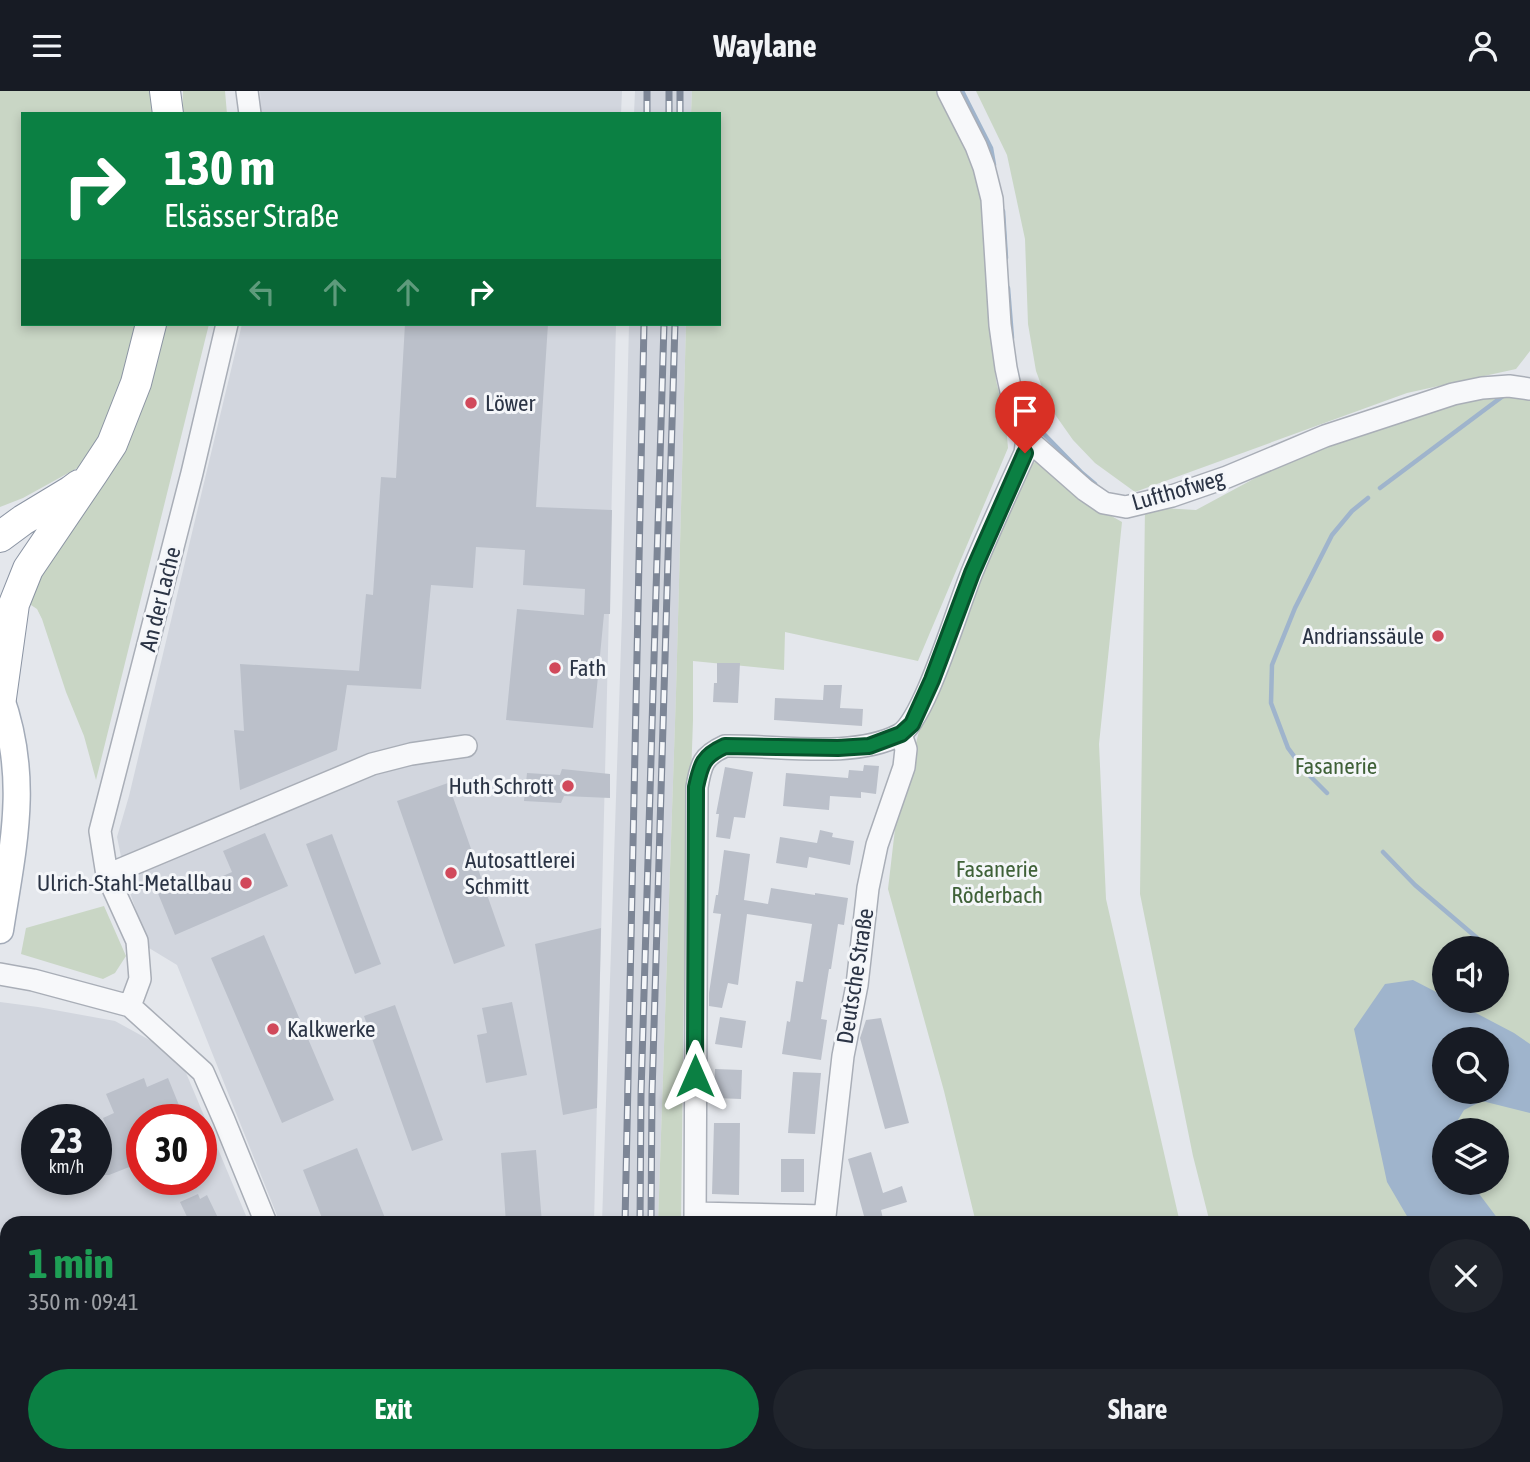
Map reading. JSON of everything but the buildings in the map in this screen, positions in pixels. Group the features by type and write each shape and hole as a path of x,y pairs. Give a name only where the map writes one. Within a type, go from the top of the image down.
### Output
{"highway":[{"path":"165,91 168,112"},
{"path":"0,697 14,604 28,569 112,444 136,383 150,326"},
{"path":"8,528 71,491 93,473"}],"main road":[{"path":"0,697 13,741 17,773 17,819 0,930"}],"street":[{"path":"247,91 250,112"},
{"name":"Lufthofweg","path":"948,91 976,146 992,199 1000,325 1015,410 1027,439 1085,490 1104,503 1126,507 1172,496 1227,477 1325,436 1453,394 1509,386 1530,389"},
{"name":"An der Lache","path":"130,1006 140,979 137,941 107,875 100,831 189,486 227,326"},
{"path":"695,1216 696,787 700,770 712,752 725,746 869,746 901,734 912,724 932,680 972,573 1025,453 1027,439"},
{"name":"Deutsche Straße","path":"825,1216 843,1056 857,985 868,888 877,845 904,767 906,749 901,734"},
{"path":"107,875 372,764 411,754 466,746"},
{"path":"0,974 130,1006 203,1072 263,1216"}],"shaded area":[{"path":"260,91 622,91 621,112 261,112"},
{"path":"635,91 692,91 691,112 634,112"},
{"path":"242,326 616,326 594,1216 277,1216 177,965 149,948 126,881 117,837"},
{"path":"629,326 686,326 658,1216 602,1216"},
{"path":"0,1002 115,1021 155,1043 184,1068 199,1104 126,1104 126,1195 217,1195 217,1147 246,1216 0,1216"}],"green space":[{"path":"0,91 152,91 155,112 21,112 21,326 139,326 126,380 101,438 81,466 23,498 0,507"},
{"path":"183,91 225,91 227,112 182,112"},
{"path":"692,91 938,91 952,116 979,180 996,380 1008,448 918,661 785,632 784,670 693,661 684,979 681,1216 658,1216 686,326 721,326 721,112 691,112"},
{"path":"976,91 1530,91 1530,351 1516,369 1407,393 1135,492 1095,463 1073,440 1049,406 1036,371 1028,324 1025,239 1007,155"},
{"path":"164,326 209,326 96,780 84,736 42,619 37,609 28,603 35,585 155,364"},
{"name":"Fasanerie","path":"1530,383 1530,1216 1208,1216 1193,1156 1140,894 1145,507 1196,510 1272,469 1391,421"},
{"name":"Fasanerie Röderbach","path":"1042,460 1073,494 1122,522 1099,744 1106,899 1178,1216 974,1216 944,1091 888,889 895,829 919,731 949,661 991,546 1029,464"},
{"path":"104,906 126,956 115,973 103,979 21,954 26,928"}],"water":[{"path":"1413,980 1432,990 1432,1013 1476,1013 1503,1027 1432,1027 1432,1104 1476,1104 1464,1110 1459,1118 1432,1118 1432,1195 1480,1195 1496,1216 1407,1216 1387,1182 1354,1029 1385,984"},
{"path":"1509,1030 1530,1044 1530,1113 1494,1104 1509,1104"}],"waterway":[{"path":"962,91 991,148 994,165"},
{"path":"1003,211 1006,258"},
{"path":"1008,288 1012,338"},
{"path":"1020,385 1028,414 1042,432 1095,484"},
{"path":"1380,488 1503,396"},
{"path":"1327,793 1305,771 1288,748 1271,703 1272,665 1295,608 1332,535 1352,511 1368,498"},
{"path":"1383,852 1415,885 1475,936"}],"railway":[{"path":"647,91 647,112"},
{"path":"669,91 669,112"},
{"path":"680,91 680,112"},
{"path":"625,1216 644,326"},
{"path":"640,1216 641,1094 664,326"},
{"path":"651,1216 652,1094 675,326"}],"place":[{"name":"Löwer","path":"471,403"},
{"name":"Andrianssäule","path":"1438,636"},
{"name":"Fath","path":"555,668"},
{"name":"Huth Schrott","path":"568,786"},
{"name":"Autosattlerei Schmitt","path":"451,873"},
{"name":"Ulrich-Stahl-Metallbau","path":"246,883"},
{"name":"Kalkwerke","path":"273,1029"}],"route":[{"path":"695,1076 696,787 705,759 725,746 869,746 901,734 912,724 932,680 972,573 1025,453"}]}
